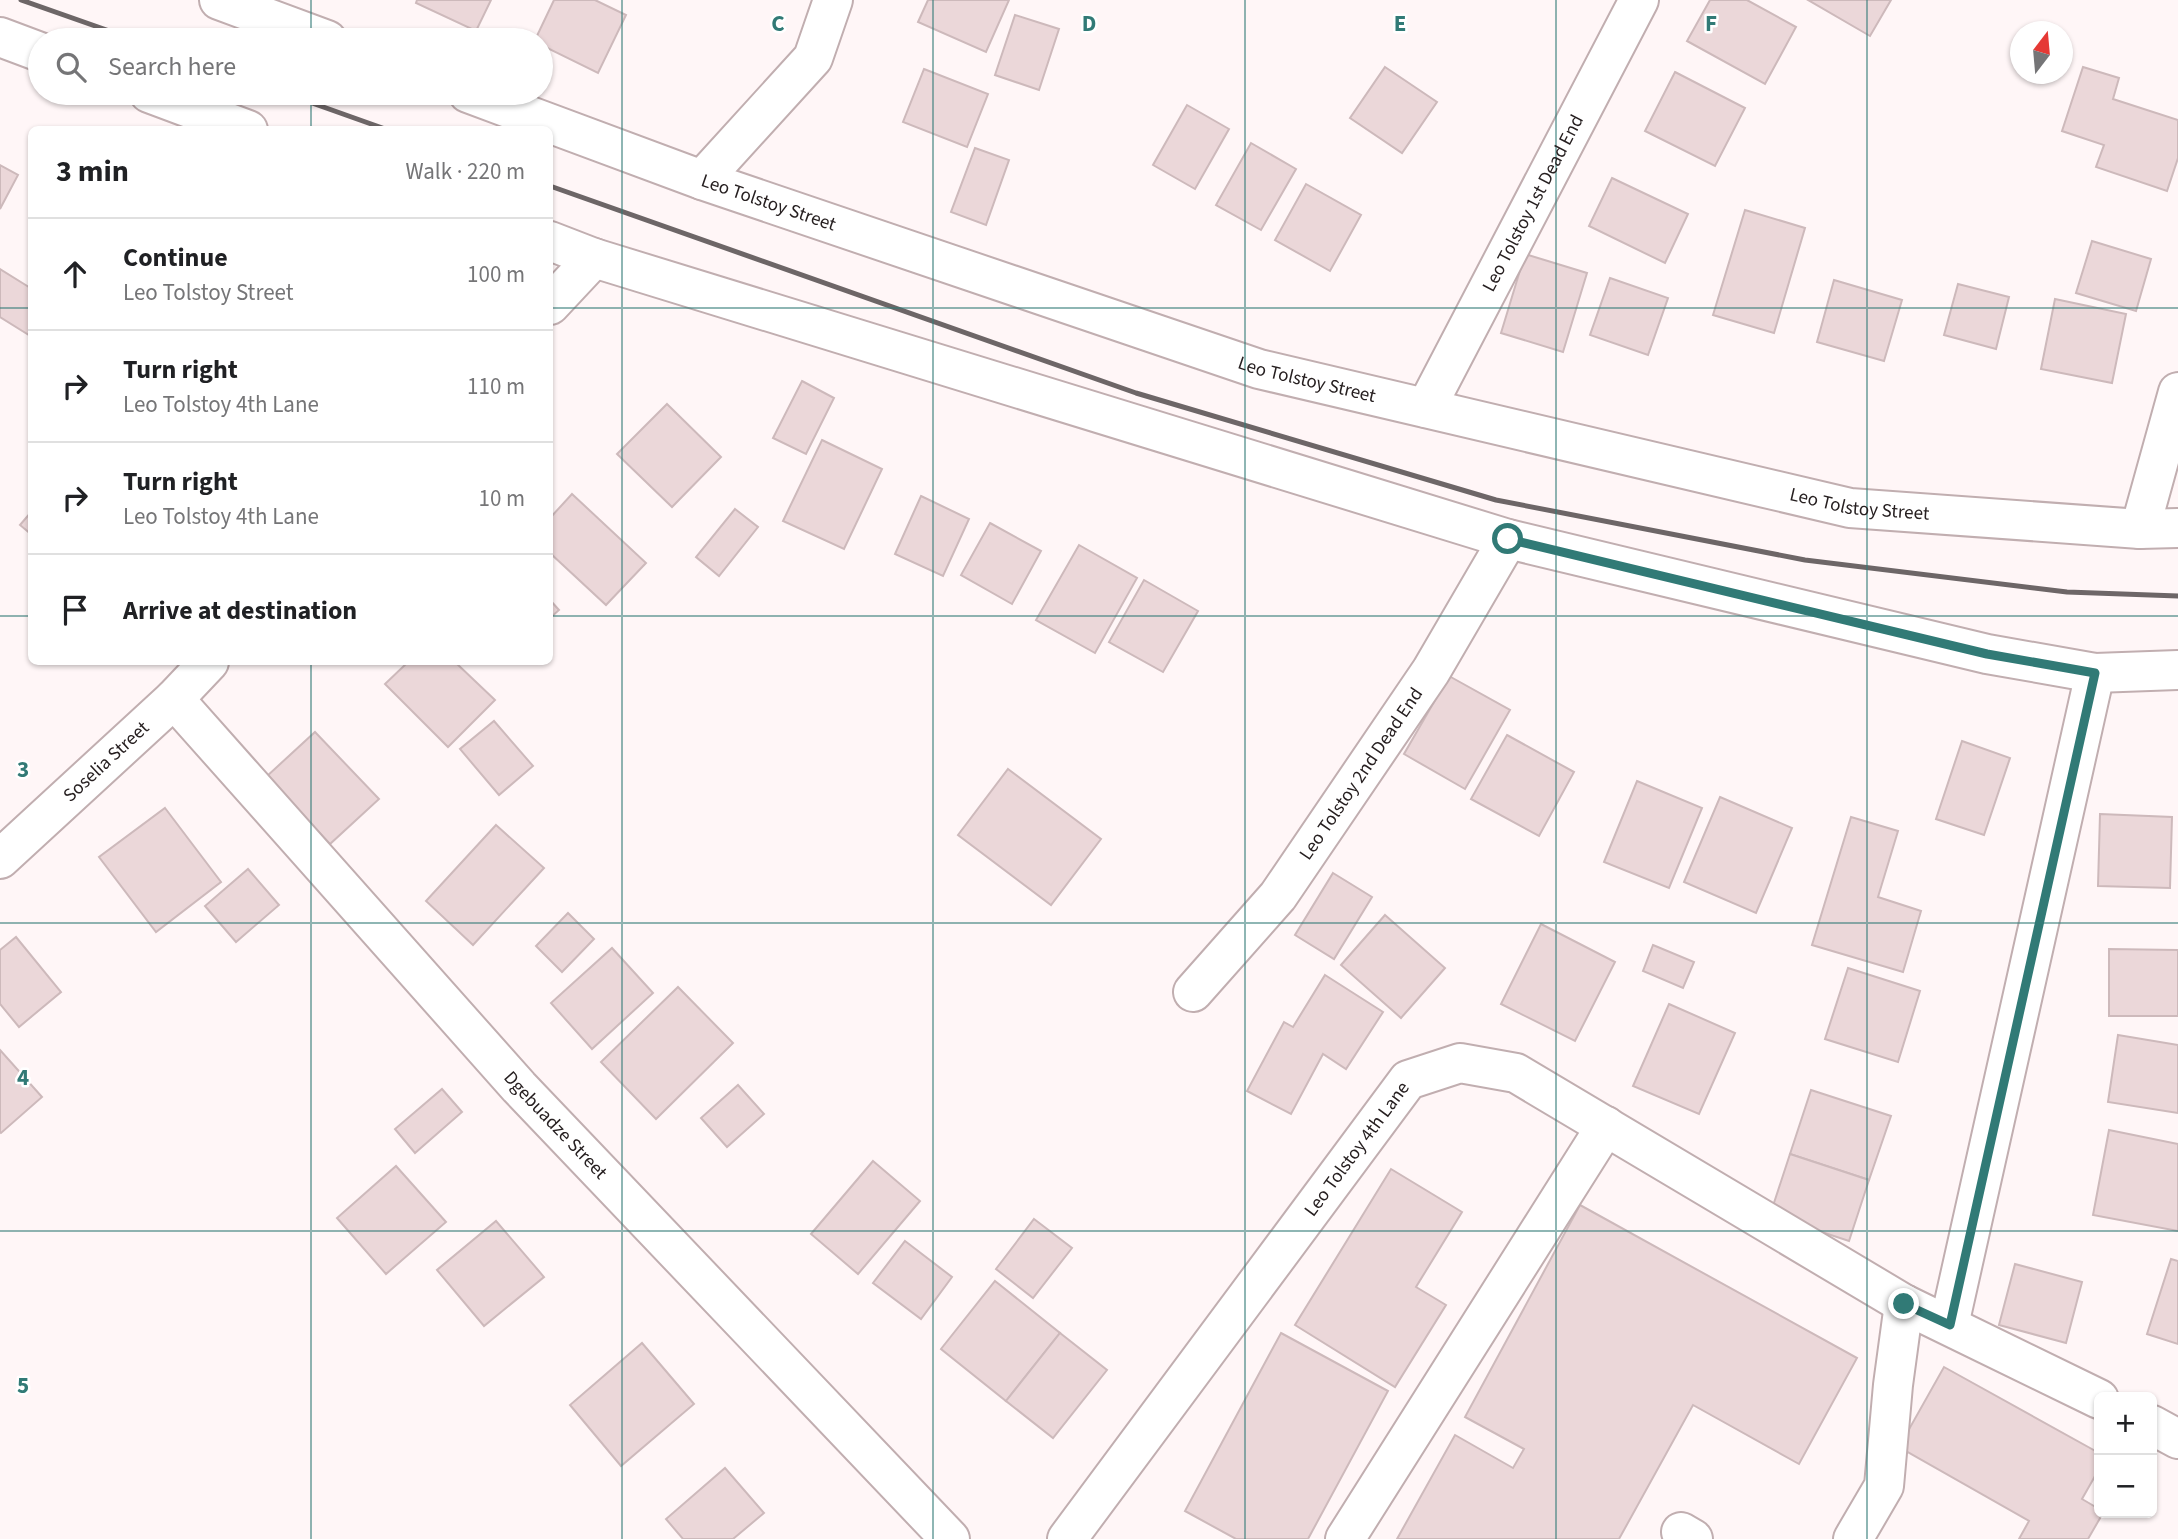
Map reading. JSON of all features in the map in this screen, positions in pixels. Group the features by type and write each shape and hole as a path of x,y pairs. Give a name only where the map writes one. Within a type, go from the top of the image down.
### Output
{"street":[{"path":"219,0 295,28"},
{"path":"702,180 813,58 833,0"},
{"name":"Leo Tolstoy 1st Dead End","path":"1426,408 1639,0"},
{"path":"0,37 28,48"},
{"path":"181,105 237,126"},
{"name":"Leo Tolstoy Street","path":"500,105 702,180 1259,369 1850,508 2140,529 2178,528"},
{"path":"553,242 594,258 1508,539 1987,654 2095,673 2178,670"},
{"path":"553,302 594,258"},
{"path":"2140,529 2178,392"},
{"name":"Leo Tolstoy 2nd Dead End","path":"1193,992 1278,896 1432,671 1508,539"},
{"name":"Soselia Street","path":"0,859 174,699 206,665"},
{"path":"1950,1325 2095,673"},
{"name":"Dgebuadze Street","path":"174,699 519,1087 950,1539"},
{"name":"Leo Tolstoy 4th Lane","path":"1067,1539 1408,1080 1460,1063 1517,1073 1904,1304 2094,1397"},
{"path":"1345,1539 1606,1126"},
{"path":"1853,1539 1884,1486 1904,1304"},
{"path":"2157,1428 2178,1439"}],"building":[{"path":"417,0 491,0 477,28 470,28 416,3"},
{"path":"554,0 595,0 626,15 598,73 553,51 553,28 541,28"},
{"path":"928,0 1009,0 986,52 918,22"},
{"path":"1710,0 1747,0 1796,27 1765,84 1687,41"},
{"path":"1808,0 1891,0 1870,36"},
{"path":"1015,15 1059,29 1039,90 995,75"},
{"path":"1385,67 1437,102 1402,153 1350,118"},
{"path":"2083,67 2119,78 2113,99 2178,120 2178,158 2167,191 2096,167 2104,145 2062,131"},
{"path":"924,69 988,94 967,147 903,122"},
{"path":"1675,72 1745,108 1715,166 1645,131"},
{"path":"1187,105 1229,129 1195,189 1153,165"},
{"path":"1251,143 1296,169 1261,230 1216,205"},
{"path":"975,148 1009,160 986,225 951,212"},
{"path":"0,165 18,175 0,209"},
{"path":"1612,178 1688,214 1665,263 1589,226"},
{"path":"1306,184 1361,215 1330,271 1275,240"},
{"path":"1745,210 1805,228 1774,333 1713,315"},
{"path":"2092,241 2151,259 2136,311 2076,293"},
{"path":"1525,254 1587,273 1563,352 1501,333"},
{"path":"0,269 28,286 28,334 0,317"},
{"path":"1610,278 1668,298 1648,355 1590,335"},
{"path":"1834,280 1902,300 1884,361 1817,342"},
{"path":"1958,284 2009,297 1996,349 1944,335"},
{"path":"2055,299 2126,314 2112,383 2041,369"},
{"path":"802,381 834,398 806,454 773,438"},
{"path":"667,404 721,457 672,507 617,454"},
{"path":"822,440 882,469 844,549 783,521"},
{"path":"572,494 646,563 606,605 553,556 553,515"},
{"path":"921,496 969,519 943,576 895,554"},
{"path":"735,509 758,527 719,576 696,557"},
{"path":"28,516 28,532 20,525"},
{"path":"990,523 1041,551 1012,604 961,575"},
{"path":"1079,545 1137,578 1095,653 1036,620"},
{"path":"1144,580 1198,611 1163,672 1109,642"},
{"path":"553,603 559,610 553,615"},
{"path":"405,665 458,665 495,700 448,747 385,684"},
{"path":"1449,676 1510,710 1465,789 1404,754"},
{"path":"494,721 533,766 499,795 460,749"},
{"path":"315,732 379,799 330,844 266,777"},
{"path":"1507,735 1574,772 1539,836 1471,799"},
{"path":"1962,741 2010,758 1984,835 1936,819"},
{"path":"1008,769 1101,839 1051,905 958,835"},
{"path":"1637,781 1702,808 1669,888 1604,862"},
{"path":"1720,797 1792,828 1756,913 1684,882"},
{"path":"165,808 221,882 156,932 99,857"},
{"path":"2100,814 2172,817 2170,888 2098,886"},
{"path":"1851,817 1898,831 1878,897 1921,911 1903,972 1812,945"},
{"path":"496,825 544,868 473,945 426,901"},
{"path":"248,869 279,905 236,942 205,906"},
{"path":"1333,873 1372,897 1334,959 1295,935"},
{"path":"568,913 594,939 562,972 536,946"},
{"path":"1385,915 1445,968 1401,1018 1341,965"},
{"path":"1541,924 1615,962 1575,1041 1501,1004"},
{"path":"16,937 61,992 19,1027 0,1004 0,950"},
{"path":"1653,945 1694,962 1683,988 1643,971"},
{"path":"612,948 653,993 592,1049 551,1003"},
{"path":"2109,949 2178,950 2178,1016 2109,1016"},
{"path":"1848,968 1920,991 1898,1062 1825,1039"},
{"path":"1325,975 1383,1012 1346,1069 1323,1054 1291,1114 1247,1091 1284,1022 1293,1027"},
{"path":"678,987 733,1043 656,1119 601,1062"},
{"path":"1669,1004 1735,1033 1699,1114 1633,1086"},
{"path":"2118,1035 2178,1045 2178,1113 2108,1102"},
{"path":"0,1050 42,1097 1,1133 0,1132"},
{"path":"738,1085 764,1114 727,1147 701,1118"},
{"path":"442,1089 462,1112 415,1153 395,1129"},
{"path":"1811,1090 1891,1116 1869,1180 1790,1154"},
{"path":"2109,1130 2178,1144 2178,1231 2093,1215"},
{"path":"1790,1154 1869,1180 1849,1241 1770,1215"},
{"path":"873,1161 920,1201 858,1274 811,1234"},
{"path":"396,1166 446,1222 386,1274 337,1218"},
{"path":"1391,1169 1462,1212 1416,1287 1446,1305 1395,1387 1295,1325"},
{"path":"1580,1205 1857,1358 1799,1464 1693,1405 1619,1539 1397,1539 1455,1435 1513,1468 1524,1449 1465,1417"},
{"path":"1034,1219 1072,1248 1033,1298 996,1269"},
{"path":"496,1221 544,1277 484,1326 437,1270"},
{"path":"905,1241 952,1277 921,1319 873,1283"},
{"path":"2171,1259 2178,1261 2178,1344 2147,1334"},
{"path":"2015,1264 2082,1282 2066,1343 1999,1325"},
{"path":"995,1281 1060,1333 1006,1401 941,1349"},
{"path":"1060,1333 1107,1370 1053,1438 1006,1401"},
{"path":"1281,1333 1388,1391 1308,1539 1236,1539 1185,1511"},
{"path":"642,1343 694,1404 621,1466 570,1405"},
{"path":"1944,1367 2094,1450 2094,1478 2082,1499 2094,1506 2094,1518 2100,1518 2088,1539 2019,1539 2029,1521 1899,1447"},
{"path":"725,1468 764,1513 733,1539 683,1539 666,1519"}],"railway":[{"path":"21,0 101,28"},
{"path":"318,105 377,126"},
{"path":"553,187 1136,393 1496,500 1805,560 2067,592 2178,596"}],"route":[{"path":"1508,539 1987,654 2095,673 1950,1325 1904,1304"}]}
